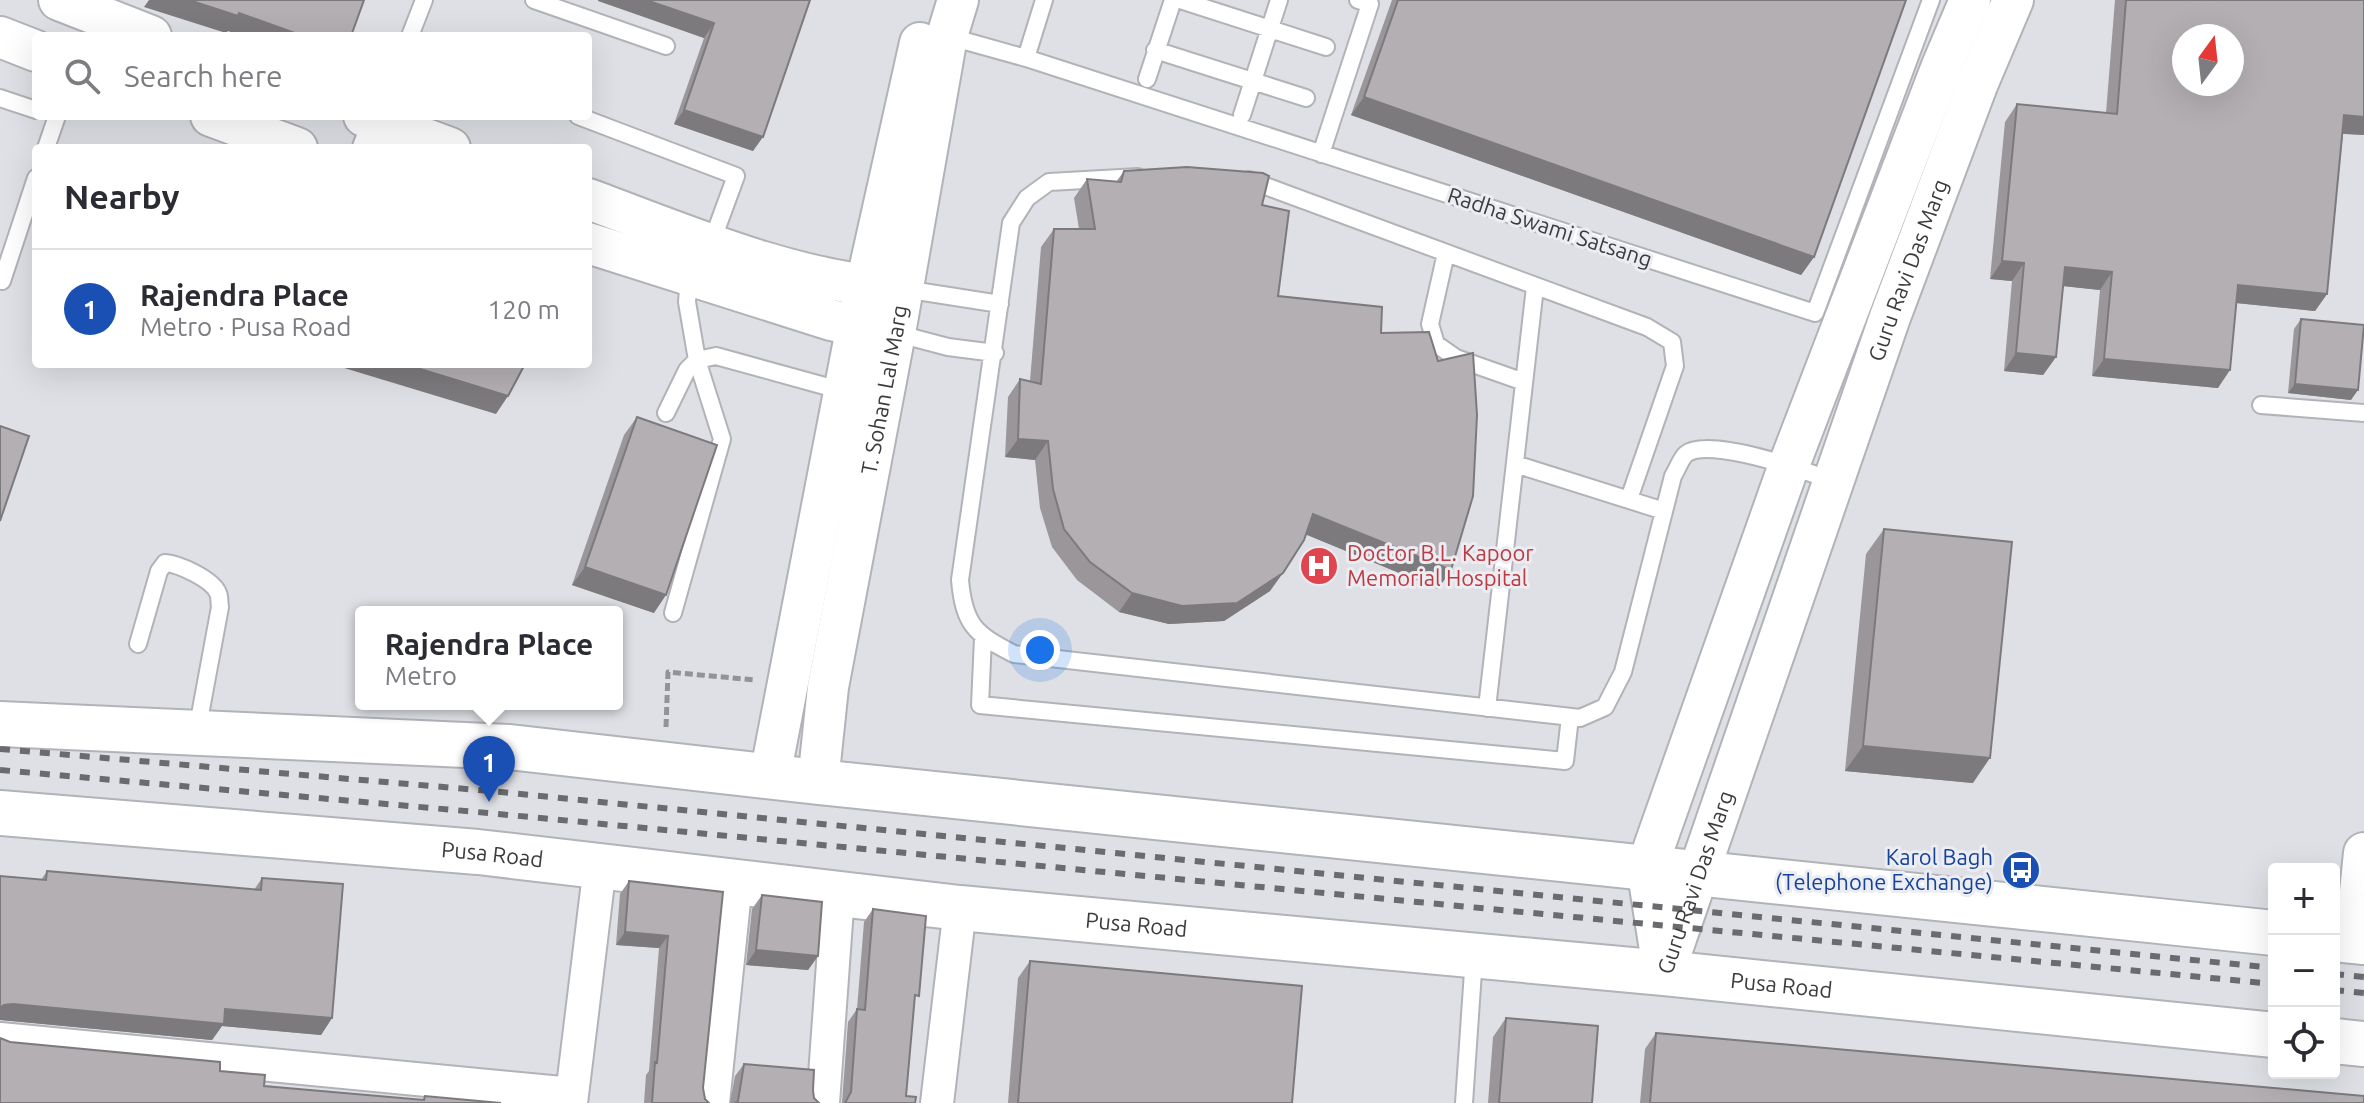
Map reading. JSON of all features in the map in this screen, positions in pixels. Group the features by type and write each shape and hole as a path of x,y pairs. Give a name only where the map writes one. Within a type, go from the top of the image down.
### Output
{"main road":[{"path":"0,724 510,747 818,782 2268,932"},
{"name":"Pusa Road","path":"0,813 478,852 960,908 1664,973 2268,1034"},
{"path":"2340,1042 2364,1044"}],"street":[{"path":"59,0 141,32"},
{"name":"T. Sohan Lal Marg","path":"818,782 876,329 930,0"},
{"name":"Guru Ravi Das Marg","path":"1664,973 1833,481 1860,307 1942,66 1970,0"},
{"name":"Guru Ravi Das Marg","path":"1664,973 1647,867 1789,465 1860,307 1977,85 2013,0"},
{"name":"T. Sohan Lal Marg","path":"884,287 952,18"},
{"path":"0,37 32,49"},
{"path":"222,120 286,144"},
{"path":"373,125 437,144"},
{"path":"592,201 700,260 831,320 876,329"},
{"path":"592,244 884,287"},
{"name":"T. Sohan Lal Marg","path":"770,776 845,391 876,329"},
{"path":"1714,826 1750,878"},
{"path":"2351,941 2364,853"},
{"path":"0,1039 571,1098 600,866"},
{"path":"713,1103 736,882"},
{"path":"823,1103 838,894"},
{"path":"937,1103 960,908"}],"lane":[{"path":"412,32 424,0"},
{"path":"534,0 666,46"},
{"path":"1026,58 1044,0"},
{"path":"1147,79 1173,0"},
{"path":"1180,0 1326,47"},
{"path":"1242,115 1279,0"},
{"path":"1860,307 1931,0"},
{"path":"1321,154 1366,1"},
{"name":"Radha Swami Satsang","path":"952,18 1026,58 1815,313 1860,307"},
{"path":"1155,50 1306,98"},
{"path":"0,98 32,109"},
{"path":"47,144 55,120"},
{"path":"589,120 736,176 700,260 687,302 697,360 722,439 673,613"},
{"path":"1155,176 1049,182 1027,198 1011,223 995,353 960,580 963,610 983,638 1014,654 1580,718 1605,707 1623,672 1673,476 1687,454 1707,446 1789,465 1833,481"},
{"path":"1227,177 1253,181 1647,327 1672,342 1675,366 1629,499"},
{"path":"2,281 32,190"},
{"path":"1446,253 1430,324 1436,344 1456,358 1524,382"},
{"path":"884,287 1000,304"},
{"path":"1487,708 1535,287"},
{"path":"876,329 948,347 995,353"},
{"path":"666,413 687,370 697,360 716,356 845,391"},
{"path":"2261,405 2364,413"},
{"path":"1515,464 1664,511"},
{"path":"138,644 159,571 165,563 178,564 218,592 220,607 197,733"},
{"path":"983,638 980,705 1565,761 1570,717"},
{"path":"1464,1103 1475,956"}],"path":[{"path":"664,764 668,672 788,683"}],"building":[{"path":"189,0 364,0 352,32 292,32 239,13 238,16"},
{"path":"646,0 810,0 763,137 684,110 714,23"},
{"path":"1398,0 1906,0 1814,257 1364,97"},
{"path":"2126,0 2364,0 2364,117 2344,115 2327,294 2238,285 2230,370 2104,359 2112,272 2065,267 2056,357 2016,353 2024,263 2002,261 2017,104 2117,114"},
{"path":"1187,167 1269,176 1262,205 1289,211 1278,296 1382,307 1381,333 1429,332 1438,361 1473,353 1477,415 1473,496 1451,570 1313,514 1304,540 1283,573 1237,603 1182,606 1132,593 1090,562 1064,529 1053,489 1048,441 1018,439 1020,379 1041,384 1054,229 1095,229 1087,179 1121,182 1124,171"},
{"path":"2301,319 2364,325 2358,390 2295,384"},
{"path":"417,368 523,368 508,396"},
{"path":"637,417 717,445 666,595 585,567"},
{"path":"0,426 29,436 0,521"},
{"path":"1884,529 2012,542 1990,758 1863,746"},
{"path":"47,871 261,890 262,878 343,884 332,1018 225,1009 224,1024 13,1004 0,1008 0,876 46,880"},
{"path":"629,881 723,892 703,1088 709,1103 652,1103 668,936 625,932"},
{"path":"762,895 822,902 818,956 756,950"},
{"path":"873,909 926,916 906,1096 916,1097 915,1103 845,1103 851,1092 857,1009 865,1010"},
{"path":"1030,961 1302,986 1292,1103 1018,1103"},
{"path":"1506,1018 1598,1026 1592,1103 1499,1103"},
{"path":"1656,1033 2364,1096 2364,1103 1650,1103"},
{"path":"0,1038 10,1042 220,1062 220,1071 265,1075 264,1086 424,1100 425,1096 501,1103 0,1103"},
{"path":"744,1064 814,1070 814,1098 819,1103 735,1103 738,1101"}],"railway":[{"path":"0,749 490,791 2268,967"},
{"path":"0,770 488,813 2268,983"},
{"path":"2340,975 2364,977"},
{"path":"2340,991 2364,993"}],"place":[{"name":"Doctor B.L. Kapoor Memorial Hospital","path":"1319,566"},
{"name":"Rajendra Place","path":"489,802"},
{"name":"Karol Bagh (Telephone Exchange)","path":"2021,870"}]}
